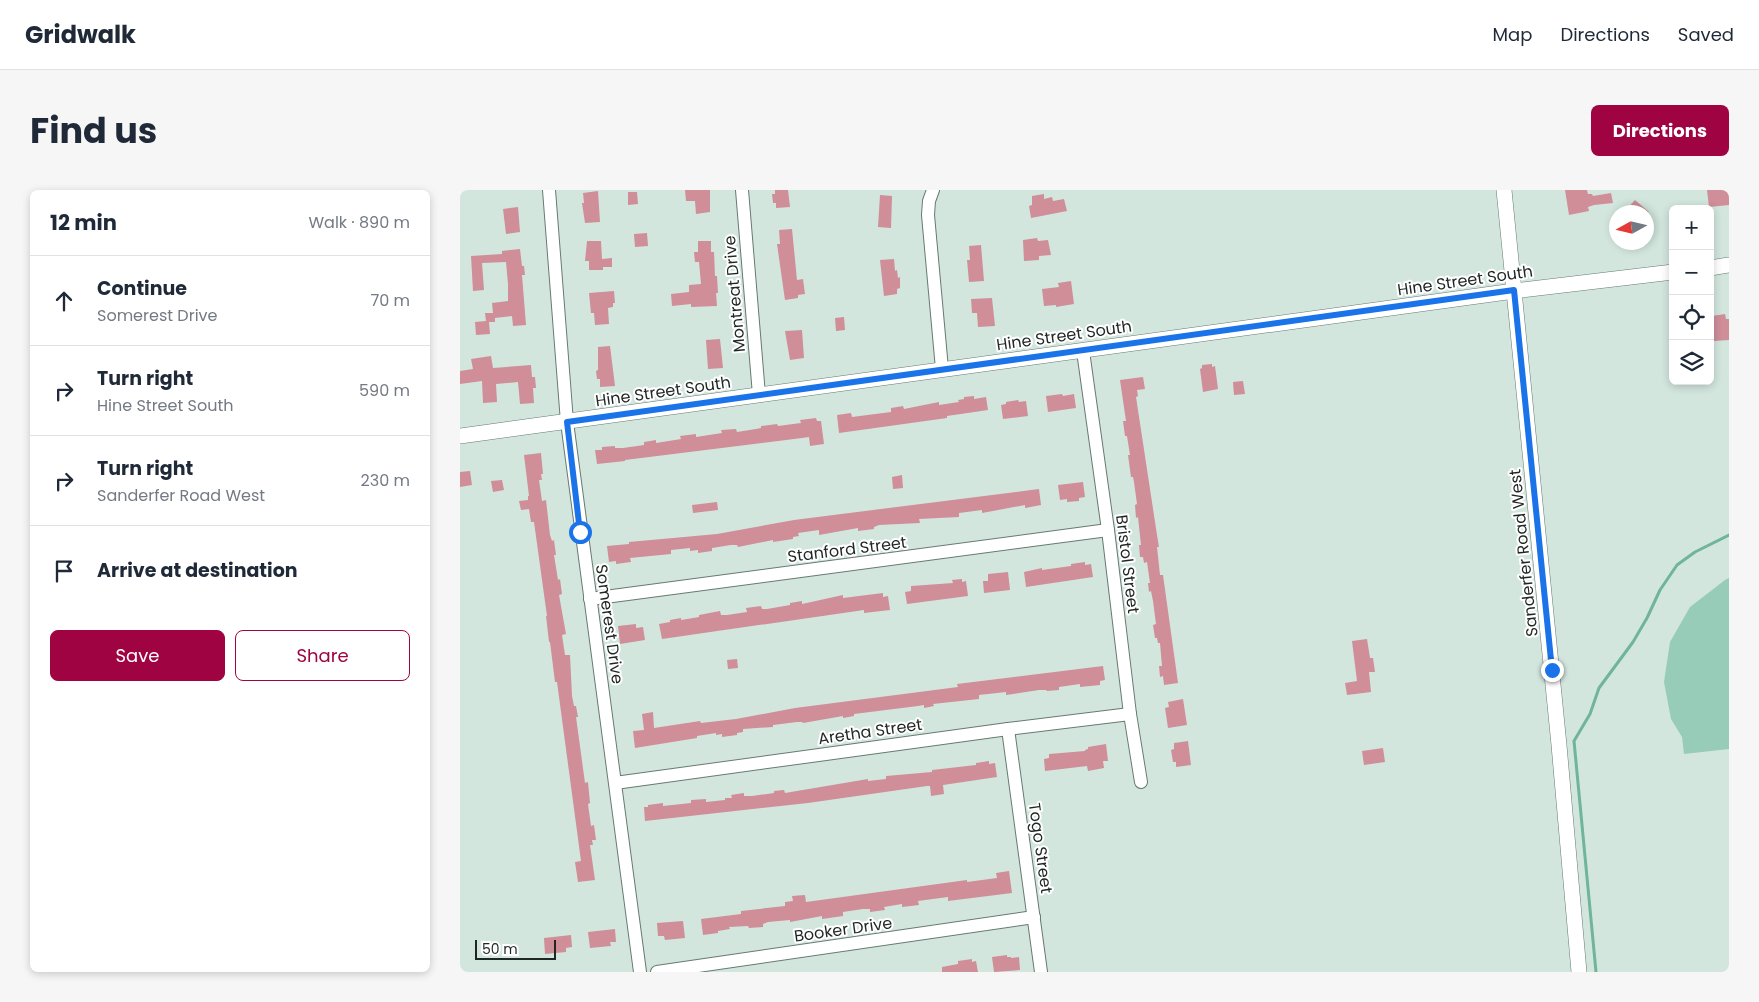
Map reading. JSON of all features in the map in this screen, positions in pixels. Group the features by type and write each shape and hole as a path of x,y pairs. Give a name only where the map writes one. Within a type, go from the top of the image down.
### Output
{"street":[{"name":"Somerest Drive","path":"549,190 567,422 640,972"},
{"name":"Montreat Drive","path":"742,190 759,395"},
{"path":"933,190 929,201 928,215 942,369"},
{"name":"Sanderfer Road West","path":"1504,190 1546,602 1579,972"},
{"path":"1714,268 1729,266"},
{"name":"Hine Street South","path":"460,436 1514,290 1669,272"},
{"name":"Bristol Street","path":"1083,351 1140,782"},
{"name":"Stanford Street","path":"590,599 1108,530"},
{"name":"Aretha Street","path":"615,782 1008,728 1130,714"},
{"name":"Togo Street","path":"1008,728 1041,972"},
{"name":"Booker Drive","path":"657,972 1034,917"}],"green space":[{"path":"1729,578 1729,749 1684,754 1682,737 1671,719 1664,682 1670,642 1690,607"}],"building":[{"path":"685,190 710,190 710,212 696,214 695,201 686,201"},
{"path":"775,190 788,190 790,207 776,208 776,203 773,203 772,194 775,194"},
{"path":"1565,190 1587,190 1588,194 1593,196 1611,193 1613,203 1594,205 1588,207 1589,211 1569,215"},
{"path":"1707,190 1729,190 1729,205 1709,205"},
{"path":"598,191 600,222 585,223 582,203 584,203 583,193"},
{"path":"628,192 637,192 638,204 628,205"},
{"path":"1044,194 1044,199 1052,197 1053,201 1064,199 1067,211 1031,218 1029,206 1032,205 1032,196"},
{"path":"880,195 892,196 891,228 878,227"},
{"path":"1635,200 1641,205 1630,205"},
{"path":"518,207 520,232 506,234 503,209"},
{"path":"792,229 797,280 803,279 805,294 798,295 798,298 785,300 777,244 780,244 779,230"},
{"path":"647,233 648,246 635,247 634,234"},
{"path":"1037,238 1038,241 1048,240 1051,255 1039,256 1039,260 1024,261 1023,240"},
{"path":"587,241 601,241 602,259 612,258 612,267 603,267 603,270 589,270 589,261 585,261"},
{"path":"698,241 711,241 711,252 714,252 715,276 717,276 717,306 691,307 691,304 672,306 671,294 689,292 689,285 701,284 699,262 695,262 694,252 698,252"},
{"path":"981,245 984,281 969,282 967,260 970,260 969,246"},
{"path":"520,249 525,275 522,275 526,325 513,326 512,316 495,318 495,322 489,322 490,334 476,335 475,322 486,321 485,313 493,313 492,303 508,301 508,284 506,262 482,263 484,290 473,291 471,256 502,254 502,251"},
{"path":"894,259 895,271 897,270 898,278 900,277 900,288 897,289 897,294 884,296 880,260"},
{"path":"1071,281 1074,304 1056,307 1056,305 1044,306 1042,289 1059,287 1058,283"},
{"path":"614,291 615,303 613,303 613,307 608,308 609,324 595,325 594,313 591,313 589,293"},
{"path":"992,298 995,326 978,327 977,313 972,313 971,299"},
{"path":"1725,314 1726,319 1729,319 1729,340 1714,341 1714,316"},
{"path":"844,317 845,330 836,331 835,318"},
{"path":"802,330 804,358 790,360 785,331"},
{"path":"720,339 723,368 708,369 706,340"},
{"path":"610,346 615,386 600,387 600,379 597,379 596,371 598,370 598,347"},
{"path":"491,356 493,368 531,365 532,377 535,377 536,388 533,388 534,403 520,404 518,382 496,384 497,402 483,403 482,381 460,384 460,371 473,369 471,359"},
{"path":"1212,364 1212,367 1215,366 1218,389 1203,392 1200,369 1202,365"},
{"path":"1143,377 1145,389 1137,390 1138,396 1136,397 1159,547 1157,547 1160,575 1163,575 1178,683 1164,685 1163,676 1160,677 1159,666 1162,666 1160,643 1155,638 1153,625 1156,624 1151,591 1149,592 1148,583 1150,583 1147,562 1144,563 1143,557 1140,557 1139,545 1141,545 1135,505 1137,504 1133,477 1131,477 1127,436 1125,436 1123,421 1126,421 1120,380"},
{"path":"1243,381 1245,394 1234,395 1233,382"},
{"path":"1062,394 1063,396 1074,394 1076,408 1048,412 1046,396"},
{"path":"974,396 974,399 986,397 988,410 947,416 947,418 839,433 837,415 851,413 852,417 891,412 891,408 903,406 904,409 939,402 939,405 959,402 958,400 964,399 964,397"},
{"path":"1018,400 1019,402 1026,401 1028,416 1003,419 1001,405"},
{"path":"816,418 817,421 821,421 824,444 810,446 809,437 597,464 595,450 602,450 602,447 615,446 615,448 623,448 644,445 644,442 656,440 656,443 681,439 680,436 696,434 696,437 722,433 721,430 736,429 737,432 761,428 761,426 801,423 800,420"},
{"path":"541,453 543,474 541,474 542,480 539,480 542,501 546,500 550,535 552,541 554,540 556,555 554,555 562,594 559,595 566,634 562,635 565,655 570,655 572,696 578,717 576,717 585,783 588,782 591,826 594,825 596,840 592,840 593,845 590,845 595,880 578,882 575,862 581,861 557,682 555,682 549,642 534,522 531,522 529,509 521,510 519,501 528,500 529,496 524,455"},
{"path":"470,471 472,485 460,487 460,472"},
{"path":"902,475 903,488 893,489 892,477"},
{"path":"502,480 504,490 493,492 491,481"},
{"path":"1083,482 1085,497 1079,498 1079,501 1067,502 1067,499 1060,500 1058,485"},
{"path":"1039,489 1041,505 1025,508 1025,505 982,513 982,510 959,513 959,517 919,519 920,523 879,525 874,527 874,529 858,531 858,528 819,535 819,530 798,533 799,536 793,537 793,539 773,542 773,540 738,547 737,545 731,545 712,548 712,551 698,553 698,550 690,551 690,548 671,550 671,554 630,558 631,562 616,564 616,561 609,562 607,546 629,544 629,542 717,534 794,520"},
{"path":"717,502 718,510 693,513 692,505"},
{"path":"1085,562 1085,565 1091,564 1093,577 1026,587 1024,572 1042,568 1042,570 1071,566 1071,564"},
{"path":"1008,572 1010,590 984,593 983,581 988,581 988,574"},
{"path":"962,579 962,582 966,581 968,596 907,604 905,592 911,591 911,586 953,583 952,580"},
{"path":"883,593 883,597 888,596 890,610 864,613 864,610 662,639 659,624 670,622 670,620 699,617 699,615 720,611 721,615 727,615 747,612 746,608 761,606 762,609 767,609 790,605 790,603 802,601 802,604 843,595 843,598"},
{"path":"636,624 636,628 643,627 645,640 620,644 618,626"},
{"path":"1367,639 1370,658 1373,658 1375,672 1369,672 1371,692 1347,695 1345,683 1357,681 1352,641"},
{"path":"737,659 738,668 728,669 727,660"},
{"path":"1103,666 1105,680 1100,681 1100,685 1080,687 1080,684 1059,687 1059,690 1039,690 1006,695 1006,692 979,695 979,699 933,704 934,706 924,708 924,705 854,714 854,716 843,718 843,716 803,723 773,725 773,727 743,729 743,732 737,733 737,735 722,737 722,734 716,735 716,733 635,748 633,731 644,730 642,714 653,712 654,728 700,721 701,723 736,719 795,708 958,687 957,684"},
{"path":"1183,699 1187,725 1168,728 1165,708 1169,707 1168,702"},
{"path":"1188,741 1191,765 1176,767 1171,750 1174,749 1174,743"},
{"path":"1106,744 1108,761 1103,761 1104,768 1088,771 1087,766 1045,771 1044,759 1049,758 1049,754 1085,751 1088,747"},
{"path":"1383,748 1385,762 1364,765 1362,751"},
{"path":"989,761 989,764 995,763 997,777 943,785 944,794 931,796 930,786 927,786 808,803 645,821 644,807 648,807 648,805 663,803 663,806 691,803 691,800 706,799 706,802 725,800 725,798 732,798 731,795 744,793 744,796 752,796 784,790 785,793 868,779 868,781 886,779 886,776 932,772 932,770 976,765 976,763"},
{"path":"1009,871 1012,893 948,901 948,897 918,901 919,905 902,907 902,904 884,907 885,910 870,912 870,909 863,909 843,912 843,916 822,919 822,916 790,922 790,920 768,922 763,924 763,927 729,927 730,929 718,931 718,933 703,935 701,919 741,914 741,911 785,906 785,902 793,901 792,896 805,895 806,902 967,880 967,882 997,878 996,873"},
{"path":"683,921 685,938 665,940 664,936 658,936 657,923"},
{"path":"615,929 616,942 610,942 611,946 590,948 588,932"},
{"path":"571,935 572,947 566,948 566,952 545,954 544,938"},
{"path":"1007,955 1007,957 1011,958 1019,957 1020,970 994,972 992,957"},
{"path":"972,959 972,962 976,961 978,972 942,972 942,967 958,964 958,961"}],"waterway":[{"path":"1596,972 1574,741 1590,714 1599,688 1633,642 1660,590 1677,565 1695,552 1729,535"}],"route":[{"path":"580,532 567,422 1514,290 1552,670"}]}
